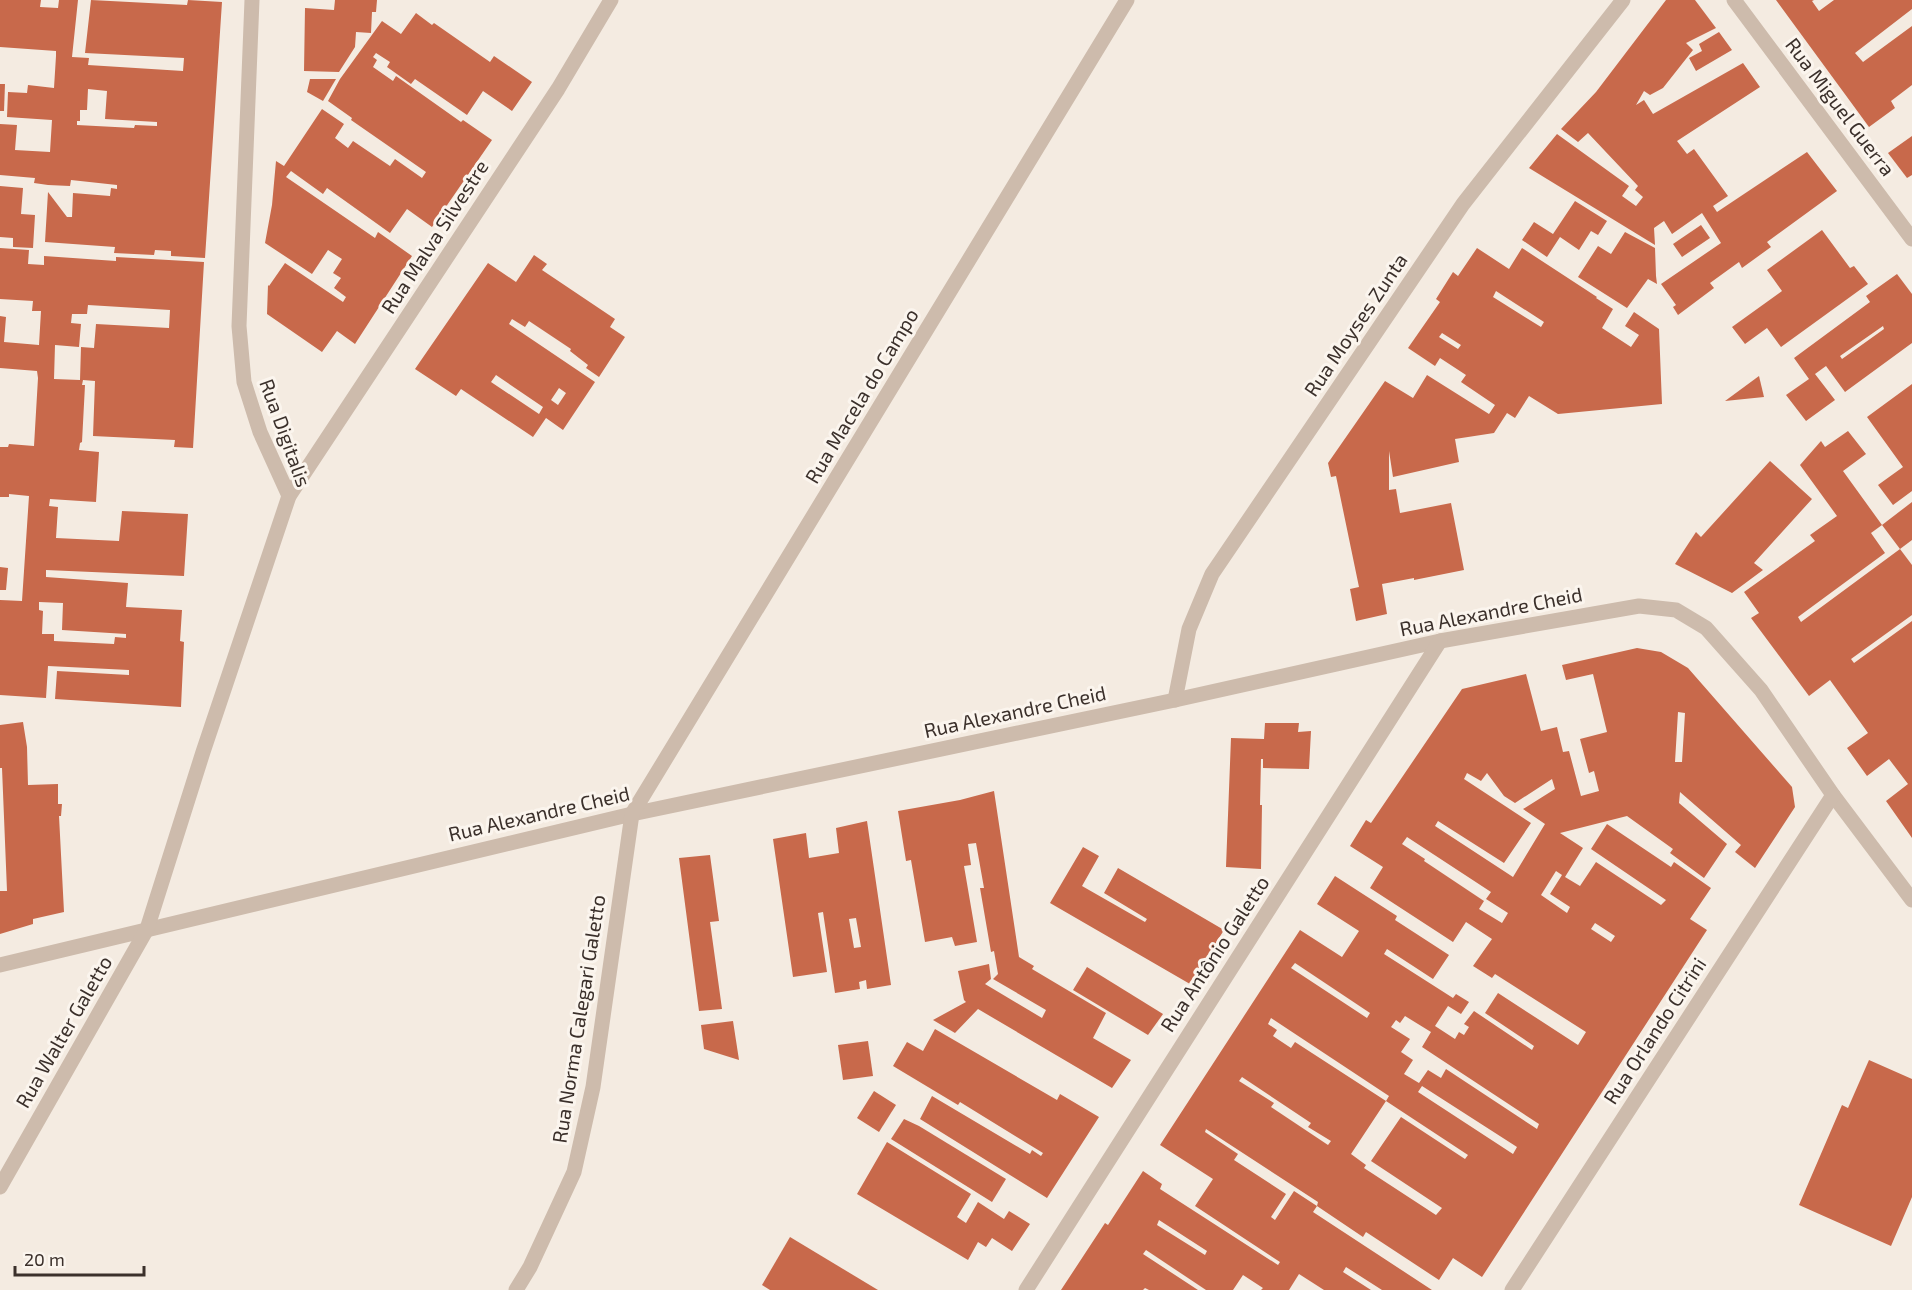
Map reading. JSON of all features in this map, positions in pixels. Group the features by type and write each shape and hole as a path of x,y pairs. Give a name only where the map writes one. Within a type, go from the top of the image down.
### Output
{"street":[{"name":"Rua Digitalis","path":"147,929 203,752 289,496 260,432 244,382 239,326 252,0"},
{"name":"Rua Malva Silvestre","path":"289,496 558,89 611,0"},
{"name":"Rua Macela do Campo","path":"632,814 1127,0"},
{"name":"Rua Moyses Zunta","path":"1174,700 1189,629 1212,574 1463,204 1623,0"},
{"name":"Rua Miguel Guerra","path":"1734,0 1912,239"},
{"name":"Rua Alexandre Cheid","path":"0,965 632,814 1174,700 1440,641 1639,606 1676,610 1706,628 1761,690 1833,795 1912,900"},
{"name":"Rua Antônio Galetto","path":"1026,1290 1440,641"},
{"name":"Rua Orlando Citrini","path":"1512,1290 1833,795"},
{"name":"Rua Norma Calegari Galetto","path":"516,1290 530,1267 574,1172 593,1087 632,814"},
{"name":"Rua Walter Galetto","path":"0,1187 147,929"}],"building":[{"path":"0,0 41,0 40,7 58,8 59,0 78,0 72,57 89,58 88,65 183,71 184,58 85,53 91,0 187,5 188,0 222,2 205,258 171,256 171,251 155,250 154,255 114,253 115,247 45,242 48,192 67,217 72,217 73,193 110,196 111,188 117,189 117,185 71,180 70,186 48,185 34,183 35,178 0,175 0,124 17,125 15,150 50,152 52,120 7,117 8,92 27,93 28,85 54,88 56,51 0,47","holes":["88,89 107,91 105,119 157,122 157,126 135,125 134,128 77,125 77,121 80,121 80,110 87,110"]},
{"path":"335,0 377,0 376,12 372,12 371,33 356,32 355,47 339,72 304,71 305,8 334,10"},
{"path":"1666,0 1695,0 1716,28 1686,43 1693,50 1663,88 1650,95 1644,91 1636,105 1644,100 1653,114 1743,63 1760,87 1677,141 1687,154 1694,149 1728,196 1713,206 1717,212 1807,152 1837,191 1767,242 1771,247 1742,268 1739,262 1710,283 1714,288 1678,315 1673,307 1676,305 1661,284 1721,243 1702,213 1672,234 1664,221 1654,228 1655,245 1529,168 1557,134 1629,186 1622,196 1636,206 1643,197 1635,190 1638,186 1588,133 1578,142 1561,129 1596,92"},
{"path":"1776,0 1814,0 1812,1 1819,11 1834,0 1912,0 1912,9 1855,53 1863,62 1912,26 1912,85 1891,101 1895,108 1869,127"},
{"path":"416,13 490,62 494,56 532,82 512,111 483,91 467,115 415,79 411,84 387,67 390,62 376,53 373,57 377,60 373,67 393,81 396,76 461,122 463,120 492,140 432,227 407,209 390,233 327,188 323,194 291,171 286,177 375,238 378,232 412,256 355,344 337,331 322,352 267,314 268,285 285,263 343,302 346,297 334,288 341,278 333,273 342,259 328,250 312,274 265,243 272,205 276,161 284,166 322,109 344,124 335,138 348,148 353,141 390,166 395,159 422,178 426,172 351,120 352,118 328,101 340,79 382,21 401,34"},
{"path":"1719,32 1732,50 1696,71 1689,58 1702,51 1699,44"},
{"path":"310,79 336,79 323,101 307,92"},
{"path":"0,84 5,84 4,111 0,111"},
{"path":"1912,136 1912,175 1907,178 1888,153"},
{"path":"0,186 23,188 21,214 35,215 33,248 13,247 13,238 0,237"},
{"path":"1575,201 1607,221 1598,235 1591,231 1579,250 1560,237 1547,257 1522,240 1534,222 1553,234"},
{"path":"1701,225 1710,238 1682,257 1673,244"},
{"path":"1822,230 1850,268 1854,266 1868,284 1781,347 1767,328 1745,344 1732,327 1782,291 1767,270"},
{"path":"1625,232 1655,248 1657,284 1648,279 1627,308 1578,277 1598,246 1611,254"},
{"path":"0,248 29,250 28,264 44,265 44,256 116,261 116,257 204,262 193,448 174,447 175,440 93,436 95,381 83,380 82,385 85,385 82,442 79,450 99,452 96,502 50,499 49,506 58,507 56,538 119,541 122,511 188,514 184,576 46,570 46,577 128,583 126,607 182,610 180,641 184,642 181,707 55,699 57,671 129,675 129,670 48,666 46,698 0,695 0,600 22,601 29,496 9,494 9,497 0,497 0,447 8,447 9,444 34,446 38,378 37,371 0,368 0,316 6,317 4,342 39,345 41,311 32,311 33,301 0,299","holes":["88,305 170,310 169,328 96,324 94,348 81,347 80,380 54,379 55,345 79,347 81,324 71,323 72,314 87,314","39,602 63,603 62,630 126,634 126,638 115,637 114,644 54,641 54,634 42,634 43,611 39,610"]},
{"path":"1477,248 1509,269 1522,248 1613,309 1602,328 1631,347 1639,335 1625,326 1634,312 1659,329 1662,404 1558,414 1529,396 1515,418 1507,413 1494,433 1455,439 1459,462 1393,477 1389,451 1389,490 1396,489 1400,513 1451,503 1464,570 1382,584 1387,614 1356,621 1350,589 1359,587 1336,476 1331,477 1328,463 1385,381 1413,398 1427,375 1489,414 1495,405 1461,382 1466,375 1440,358 1435,366 1408,348 1440,302 1436,299 1453,272 1458,276","holes":["1496,291 1544,322 1541,327 1493,297","1442,333 1461,345 1458,349 1439,337"]},
{"path":"534,255 547,264 542,270 615,319 610,327 625,337 599,377 586,368 588,365 570,351 571,349 529,321 525,327 512,319 509,324 595,382 563,430 546,418 533,437 461,389 456,396 415,369 488,263 516,282","holes":["496,375 543,407 539,414 491,382","559,388 566,393 558,405 551,400"]},
{"path":"1897,274 1912,294 1912,343 1845,392 1826,366 1815,374 1835,400 1806,421 1786,395 1809,379 1794,358 1870,302 1866,296","holes":["1883,326 1884,329 1842,359 1840,356"]},
{"path":"1759,376 1764,397 1725,401"},
{"path":"1912,384 1912,491 1893,505 1878,485 1903,467 1867,417"},
{"path":"1848,431 1866,454 1843,471 1882,525 1871,533 1885,553 1798,617 1801,622 1900,549 1912,565 1912,615 1851,659 1854,663 1912,621 1912,838 1886,801 1908,784 1889,759 1867,776 1847,748 1868,733 1830,680 1809,696 1751,618 1759,613 1744,592 1815,541 1810,535 1837,516 1800,465 1821,441 1825,447"},
{"path":"1770,461 1812,499 1754,563 1763,570 1732,593 1675,564 1696,532 1701,537"},
{"path":"1912,502 1912,540 1900,549 1882,525"},
{"path":"0,567 8,568 6,590 0,590"},
{"path":"1637,648 1661,652 1688,668 1792,787 1795,807 1755,868 1735,852 1741,845 1680,792 1679,803 1727,844 1704,878 1670,853 1673,849 1627,816 1560,833 1583,848 1565,877 1580,886 1596,862 1661,905 1666,900 1591,849 1607,824 1671,867 1674,862 1711,888 1690,919 1707,930 1482,1277 1453,1258 1439,1280 1366,1232 1363,1237 1317,1206 1313,1212 1432,1290 1382,1290 1346,1267 1343,1272 1371,1290 1324,1290 1299,1274 1289,1290 1261,1290 1263,1288 1243,1275 1233,1290 1206,1290 1146,1250 1143,1254 1198,1290 1149,1290 1145,1288 1143,1290 1061,1290 1105,1223 1108,1225 1143,1171 1162,1184 1160,1189 1278,1265 1280,1262 1195,1206 1213,1179 1160,1145 1300,930 1342,957 1359,931 1317,904 1335,876 1397,916 1395,920 1449,955 1433,979 1387,949 1384,954 1453,998 1456,994 1469,1002 1461,1014 1448,1006 1435,1026 1455,1039 1459,1032 1464,1035 1469,1027 1464,1024 1474,1011 1532,1050 1534,1046 1485,1013 1498,993 1578,1045 1586,1032 1495,974 1492,978 1473,966 1492,939 1466,922 1453,942 1370,888 1383,867 1350,846 1366,820 1371,823 1462,689 1526,674 1541,731 1557,727 1563,752 1569,751 1581,796 1599,791 1594,771 1589,773 1580,739 1607,732 1593,674 1566,680 1562,665","holes":["1678,712 1685,713 1682,762 1675,762","1467,773 1481,781 1487,773 1504,796 1515,803 1552,779 1555,789 1523,809 1545,824 1513,877 1435,826 1438,821 1504,863 1531,823 1464,779","1407,837 1491,892 1486,899 1508,913 1502,923 1479,909 1484,901 1424,861 1425,859 1402,844","1556,871 1562,875 1550,894 1570,907 1567,913 1541,895","1595,923 1615,936 1611,942 1591,929","1295,963 1370,1013 1367,1018 1291,968","1405,1016 1431,1032 1422,1047 1539,1124 1537,1129 1446,1069 1441,1078 1428,1070 1419,1083 1404,1074 1413,1060 1401,1052 1410,1039 1391,1027 1396,1020 1400,1023","1271,1018 1389,1096 1386,1101 1295,1042 1291,1048 1273,1036 1277,1030 1268,1024","1242,1077 1311,1123 1308,1127 1331,1141 1328,1145 1271,1107 1274,1103 1239,1081","1422,1086 1517,1147 1513,1154 1418,1092","1386,1101 1468,1155 1465,1159 1401,1117 1371,1161 1442,1208 1436,1215 1364,1168 1366,1165 1351,1154","1206,1129 1318,1202 1317,1206 1294,1191 1275,1220 1271,1217 1286,1194 1234,1160 1238,1154 1205,1132","1159,1220 1207,1251 1205,1255 1157,1225"]},
{"path":"23,722 27,747 28,785 58,784 58,804 62,804 61,816 59,816 64,912 33,919 33,924 0,934 0,891 7,891 2,768 0,768 0,725"},
{"path":"1265,723 1299,723 1298,732 1311,731 1309,769 1263,768 1263,759 1261,759 1261,869 1226,867 1231,738 1264,739"},
{"path":"994,791 1019,957 1034,966 1032,969 1106,1013 1093,1038 1131,1060 1112,1088 978,1009 955,1033 933,1020 966,1002 958,971 989,964 991,979 985,984 1042,1018 1046,1010 993,979 998,974 994,951 991,952 980,888 984,888 976,843 968,844 971,865 964,866 977,942 955,946 952,937 925,942 911,860 906,861 898,811 960,800"},
{"path":"867,821 891,985 867,989 866,980 859,982 860,989 835,993 823,912 818,913 827,972 793,977 773,839 806,833 809,858 839,853 836,828","holes":["856,918 861,947 854,948 849,919"]},
{"path":"1083,847 1099,856 1082,886 1145,922 1147,919 1104,893 1118,868 1224,930 1190,984 1050,903"},
{"path":"710,855 719,921 710,922 722,1009 699,1011 679,858"},
{"path":"1087,967 1163,1014 1148,1035 1073,990"},
{"path":"733,1021 739,1060 704,1049 701,1025"},
{"path":"935,1029 1057,1100 1060,1094 1099,1117 1047,1198 920,1119 932,1096 1030,1154 1032,1150 1041,1156 1043,1153 960,1102 958,1105 893,1066 907,1042 923,1051"},
{"path":"868,1041 873,1076 843,1080 838,1045"},
{"path":"1869,1060 1912,1079 1912,1197 1891,1246 1799,1205 1842,1105 1848,1108"},
{"path":"874,1091 896,1105 879,1132 857,1118"},
{"path":"904,1119 1006,1179 992,1202 891,1139"},
{"path":"887,1142 971,1194 957,1217 966,1223 978,1202 1004,1219 1009,1211 1030,1224 1012,1251 992,1238 986,1247 978,1242 968,1260 857,1194"},
{"path":"790,1237 878,1290 770,1290 762,1285"}]}
